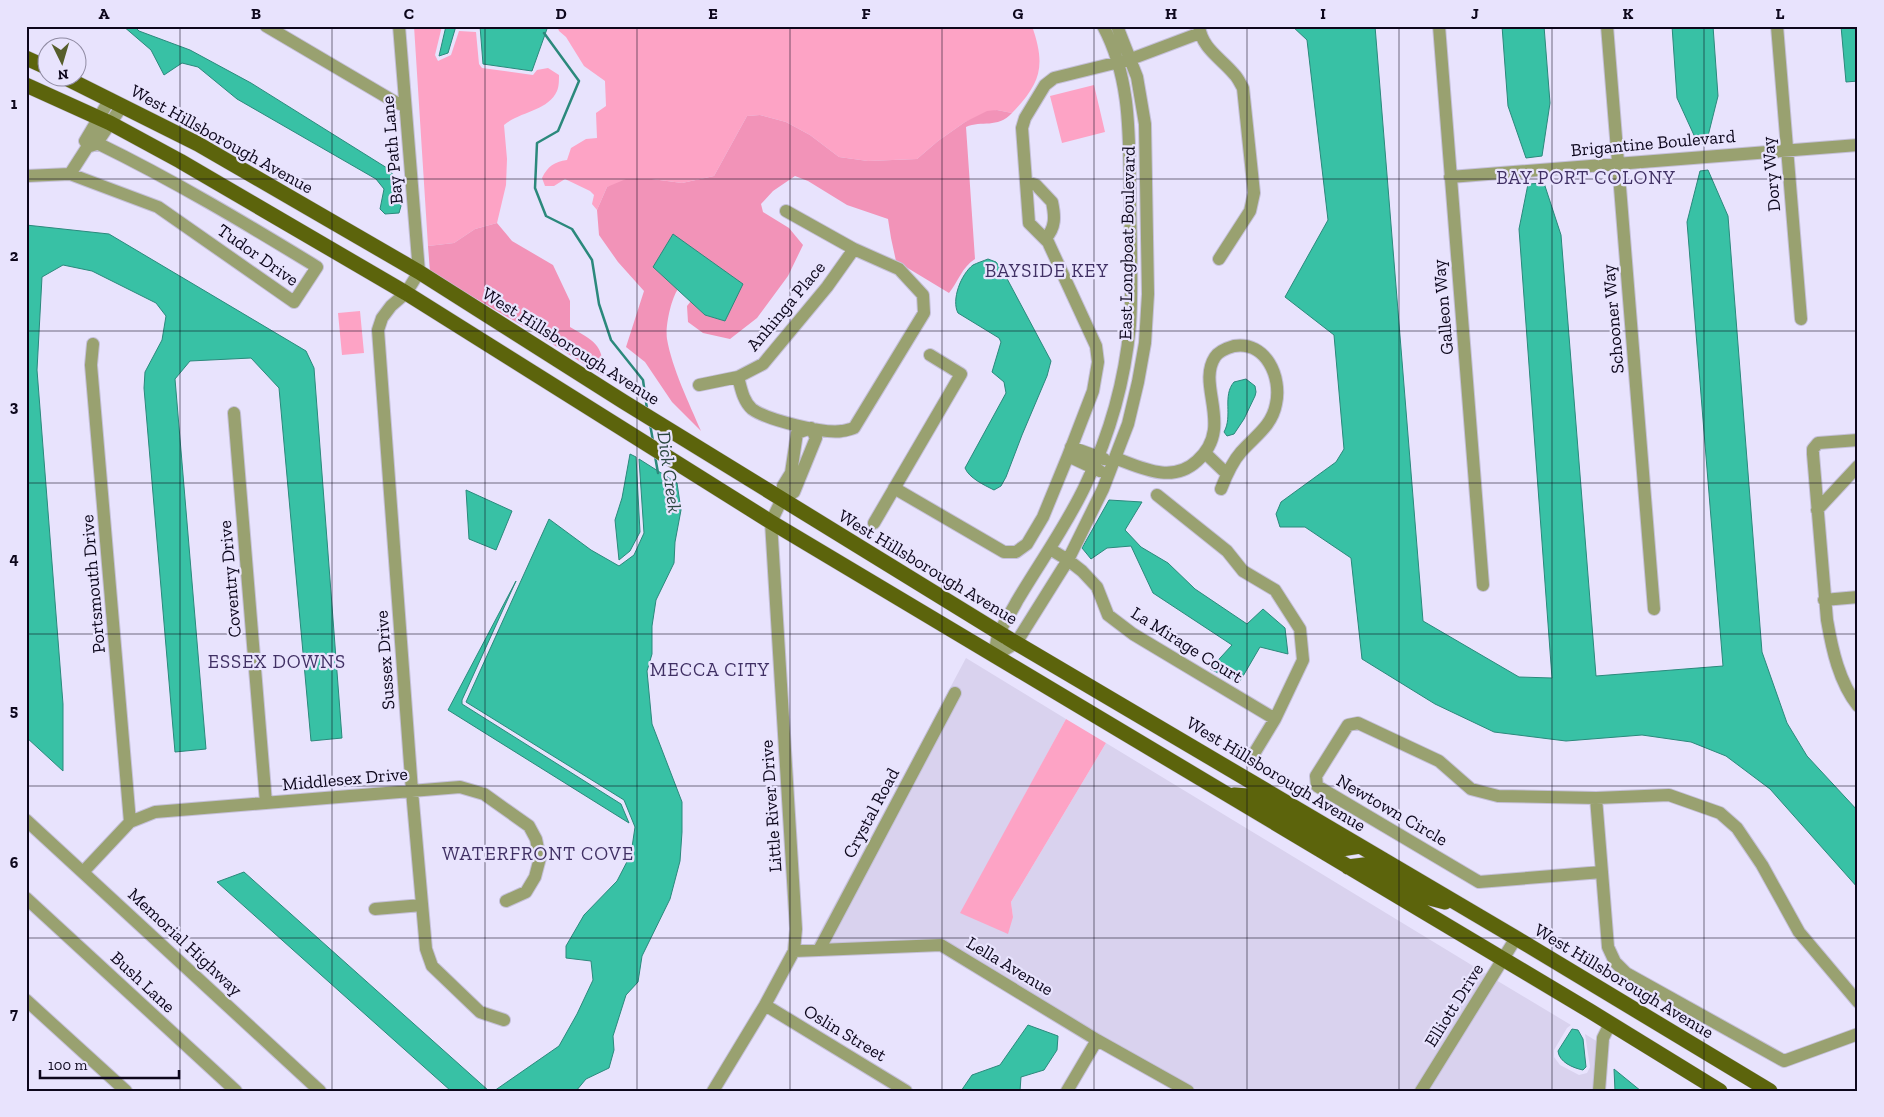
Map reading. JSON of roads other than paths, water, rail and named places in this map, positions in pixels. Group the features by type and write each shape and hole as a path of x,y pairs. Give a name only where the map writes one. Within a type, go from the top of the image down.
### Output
{"main road":[{"path":"26,58 38,63"},
{"path":"26,85 104,121 180,161 406,293 771,522 1503,959 1720,1091"},
{"name":"West Hillsborough Avenue","path":"87,88 198,144 419,272 624,402 1016,643 1464,907 1770,1091"},
{"path":"1225,794 1248,796 1341,849 1360,846"},
{"path":"1348,867 1364,865 1426,897 1464,907"}],"street":[{"path":"266,26 395,102 406,106"},
{"name":"Bay Path Lane","path":"399,26 419,272"},
{"name":"East Longboat Boulevard","path":"994,656 999,632 1078,502 1096,463 1115,407 1128,341 1131,306 1128,121 1124,86 1118,62 1103,26"},
{"name":"East Longboat Boulevard","path":"994,656 1016,643 1068,560 1112,465 1128,424 1138,382 1144,343 1148,294 1145,124 1141,94 1131,59 1117,26"},
{"name":"Galleon Way","path":"1439,26 1483,585"},
{"name":"Schooner Way","path":"1608,26 1654,610"},
{"name":"Dory Way","path":"1777,26 1800,319"},
{"path":"894,488 1004,552 1012,553 1020,551 1027,544 1043,517 1070,451 1093,391 1098,362 1097,350 1069,286 1045,240 1029,223 1023,123 1042,89 1054,78 1131,59 1199,30 1210,52 1235,75 1243,88 1254,193 1250,211 1219,259"},
{"path":"70,174 92,144 85,141 104,121 116,102"},
{"name":"Tudor Drive","path":"26,176 70,174 158,207 294,302 318,267 128,158 92,144"},
{"name":"Brigantine Boulevard","path":"1450,177 1858,145"},
{"path":"1026,182 1036,185 1052,202 1054,225 1045,240"},
{"path":"738,377 745,401 752,409 770,419 810,428 841,432 854,428 924,313 923,295 899,269 854,249 786,211"},
{"name":"Anhinga Place","path":"699,385 738,377 762,364 827,287 854,249"},
{"name":"Sussex Drive","path":"419,272 406,293 391,306 382,318 378,330 412,791 426,948 432,966 480,1012 504,1020"},
{"name":"Portsmouth Drive","path":"93,344 92,365 130,822"},
{"path":"1070,451 1096,463 1168,474 1178,472 1193,465 1205,453 1214,432 1210,378 1214,358 1218,353 1230,347 1244,345 1256,349 1266,358 1274,373 1277,388 1276,403 1267,425 1241,452 1221,489"},
{"path":"874,523 961,374 930,355"},
{"name":"Coventry Drive","path":"234,413 266,803"},
{"path":"782,499 783,486 791,473 797,433 810,428"},
{"path":"782,499 794,492 816,438 810,428"},
{"path":"1858,440 1818,443 1813,449 1824,600 1832,647 1847,691 1858,706"},
{"path":"795,446 810,451"},
{"path":"1205,453 1228,474"},
{"path":"1817,510 1858,466"},
{"path":"1157,495 1227,551 1242,571 1275,590 1300,629 1303,660 1275,719 1255,752"},
{"name":"Little River Drive","path":"713,1091 765,1005 794,951 796,929 771,522 782,499"},
{"name":"La Mirage Court","path":"1050,549 1082,571 1097,587 1108,615 1133,634 1275,719"},
{"path":"1824,600 1858,597"},
{"name":"Crystal Road","path":"819,950 955,694"},
{"name":"Newtown Circle","path":"1602,872 1479,882 1317,786 1316,776 1348,725 1358,723 1439,760 1471,789 1498,796 1596,798 1669,796 1720,812 1737,828 1762,865 1799,932 1858,1002"},
{"name":"Middlesex Drive","path":"83,872 130,822 155,812 460,788 484,794 529,826 536,839 540,858 535,877 526,892 506,901"},
{"path":"1596,798 1608,947 1615,962 1626,973 1784,1061 1853,1035"},
{"name":"Memorial Highway","path":"26,820 320,1091"},
{"name":"Bush Lane","path":"26,898 236,1091"},
{"path":"374,909 422,905"},
{"name":"Elliott Drive","path":"1421,1091 1516,938"},
{"name":"Lella Avenue","path":"794,951 941,944 1097,1040 1188,1091"},
{"path":"26,1000 126,1091"},
{"name":"Oslin Street","path":"765,1005 906,1091"},
{"path":"1599,1091 1603,1038 1610,1024"},
{"path":"1067,1091 1097,1040"}],"waterway":[{"name":"Dick Creek","path":"544,33 579,81 558,131 537,143 535,188 546,216 572,229 592,260 599,304 611,340 643,380 647,409"},
{"name":"Dick Creek","path":"650,424 653,441"},
{"name":"Dick Creek","path":"655,456 658,473"}],"district":[{"name":"BAY PORT COLONY","path":"1586,177"},
{"name":"BAYSIDE KEY","path":"1047,270"},
{"name":"ESSEX DOWNS","path":"277,661"},
{"name":"MECCA CITY","path":"710,669"},
{"name":"WATERFRONT COVE","path":"538,853"}]}
